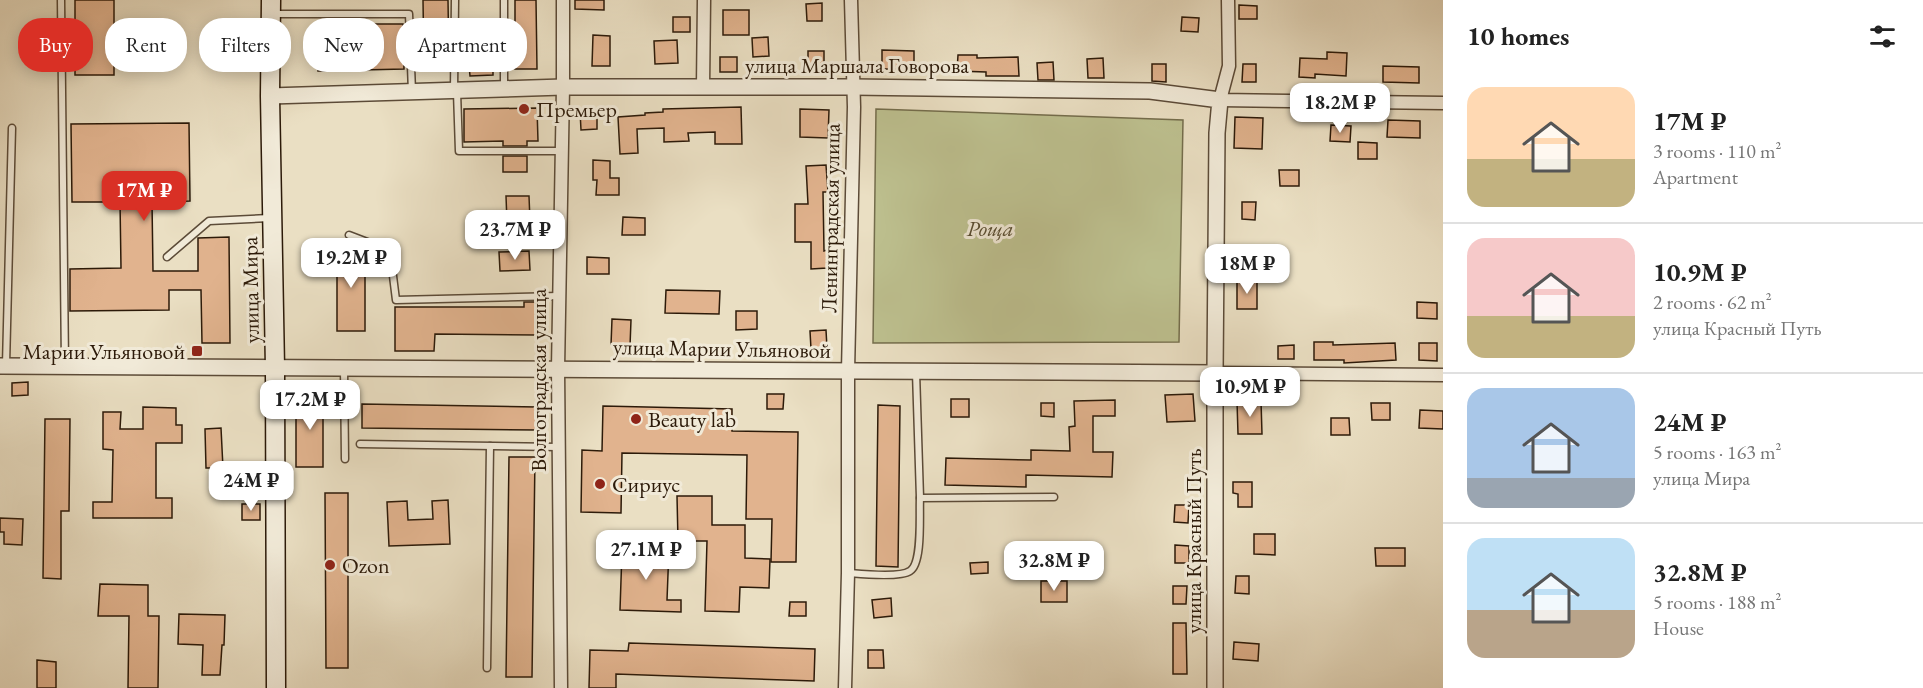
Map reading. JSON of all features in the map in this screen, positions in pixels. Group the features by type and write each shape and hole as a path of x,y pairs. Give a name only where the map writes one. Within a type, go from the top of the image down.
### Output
{"main road":[{"name":"улица Мира","path":"271,7 276,688"}],"street":[{"name":"Волгоградская улица","path":"561,688 558,369 563,87 562,0"},
{"path":"703,87 704,0"},
{"name":"Ленинградская улица","path":"845,688 853,87 851,0"},
{"name":"улица Красный Путь","path":"1215,688 1217,133 1220,100 1229,66 1228,0"},
{"name":"улица Маршала Говорова","path":"270,96 563,87 853,87 1150,91 1220,100 1443,103"},
{"name":"улица Марии Ульяновой","path":"3,366 1443,375"}],"lane":[{"path":"61,0 65,367"},
{"path":"454,0 459,151 562,151"},
{"path":"504,0 504,88"},
{"path":"271,7 409,14 412,92"},
{"path":"3,366 12,128"},
{"path":"167,256 209,221 272,218"},
{"path":"349,235 383,248 392,268 396,300 559,296"},
{"path":"344,368 345,459"},
{"path":"848,573 886,575 908,573 916,563 919,549 920,498 916,371"},
{"path":"360,444 559,447"},
{"path":"487,669 490,446"},
{"path":"920,498 1053,497"}],"green space":[{"name":"Роща","path":"876,109 1183,120 1179,342 873,343"}],"building":[{"path":"75,0 114,0 114,18 105,18 105,72 114,72 114,75 75,75 75,72 93,72 93,18 75,18"},
{"path":"423,0 448,0 448,18 423,18"},
{"path":"515,0 536,0 537,69 527,69 527,18 515,18"},
{"path":"575,0 604,0 604,10 575,9"},
{"path":"822,3 822,21 807,21 806,4"},
{"path":"1239,5 1257,6 1257,19 1239,19"},
{"path":"723,10 749,10 749,35 723,35"},
{"path":"673,17 690,17 690,32 673,32"},
{"path":"1182,17 1199,18 1198,32 1181,31"},
{"path":"384,24 396,24 396,69 384,69"},
{"path":"593,35 610,36 610,66 592,66"},
{"path":"768,37 769,56 753,57 752,38"},
{"path":"677,40 678,63 655,64 654,41"},
{"path":"882,50 914,51 914,69 882,69"},
{"path":"808,51 824,51 824,69 808,69"},
{"path":"1327,52 1347,53 1346,76 1315,74 1315,78 1299,77 1300,58 1327,59"},
{"path":"958,55 977,55 977,58 1018,57 1019,76 986,76 986,72 957,71"},
{"path":"720,57 737,57 737,72 720,72"},
{"path":"1103,58 1104,78 1088,78 1087,59"},
{"path":"1053,62 1054,80 1038,80 1037,63"},
{"path":"1152,64 1166,64 1166,82 1152,81"},
{"path":"1243,64 1256,64 1256,82 1242,82"},
{"path":"1383,66 1419,67 1419,83 1383,82"},
{"path":"470,72 493,72 493,75 470,76"},
{"path":"741,107 742,144 715,144 715,132 688,133 689,141 664,142 664,128 637,129 638,153 620,154 618,117 663,112 663,109"},
{"path":"537,108 538,141 527,141 527,146 503,146 503,141 464,142 464,109"},
{"path":"800,109 829,110 828,138 800,137"},
{"path":"597,110 597,129 581,130 580,111"},
{"path":"1235,117 1263,118 1262,149 1234,148"},
{"path":"1388,120 1420,121 1420,138 1387,137"},
{"path":"189,123 190,201 152,202 153,271 198,271 198,238 229,237 230,343 202,343 201,290 169,290 169,310 70,311 70,269 121,268 120,202 72,202 71,124"},
{"path":"1331,125 1351,126 1350,142 1330,141"},
{"path":"1358,142 1377,143 1377,159 1358,159"},
{"path":"503,156 527,156 527,172 503,172"},
{"path":"593,160 610,161 610,178 619,178 619,195 596,195 597,180 593,180"},
{"path":"826,165 828,192 823,192 824,251 827,250 827,268 811,269 811,242 795,242 795,204 808,204 806,166"},
{"path":"1279,170 1299,170 1299,186 1280,186"},
{"path":"506,196 529,196 530,221 507,222"},
{"path":"1242,202 1256,202 1255,220 1242,219"},
{"path":"623,217 645,218 645,235 622,235"},
{"path":"337,247 365,247 365,331 337,331"},
{"path":"1254,247 1275,247 1275,264 1254,264"},
{"path":"529,251 530,270 500,271 499,252"},
{"path":"587,257 609,258 609,274 587,274"},
{"path":"1257,281 1257,309 1237,309 1237,282"},
{"path":"666,290 720,291 719,314 665,313"},
{"path":"524,302 536,302 536,335 435,334 434,351 395,351 395,307 524,307"},
{"path":"1417,302 1437,303 1437,319 1417,318"},
{"path":"736,311 757,311 757,329 736,330"},
{"path":"612,319 631,320 630,346 611,345"},
{"path":"826,330 827,348 811,349 810,331"},
{"path":"1314,342 1333,342 1333,345 1395,343 1396,360 1344,363 1344,360 1314,360"},
{"path":"1419,343 1437,343 1437,361 1419,360"},
{"path":"1294,345 1294,359 1278,359 1278,346"},
{"path":"28,382 28,395 12,396 12,383"},
{"path":"767,394 784,394 783,409 767,409"},
{"path":"1193,394 1195,421 1167,422 1165,395"},
{"path":"296,395 323,395 323,467 296,467"},
{"path":"951,399 969,399 969,417 951,417"},
{"path":"1115,400 1115,416 1093,416 1093,452 1113,452 1112,477 1026,475 1026,487 945,485 946,458 1031,460 1031,450 1070,451 1069,427 1075,426 1074,401"},
{"path":"1237,401 1261,401 1262,434 1238,434"},
{"path":"1041,403 1054,403 1054,417 1041,416"},
{"path":"1371,403 1390,403 1390,420 1372,420"},
{"path":"362,404 537,407 537,430 362,428"},
{"path":"878,405 900,406 898,567 876,566"},
{"path":"603,406 732,409 732,431 798,432 796,562 771,562 772,519 746,519 747,455 622,453 621,513 581,512 582,450 602,451"},
{"path":"143,407 176,408 176,425 182,425 182,443 156,443 156,498 172,498 172,518 93,518 93,502 112,502 113,450 103,449 103,412 121,412 120,429 143,429"},
{"path":"1420,410 1443,411 1443,429 1419,428"},
{"path":"1331,418 1349,418 1350,435 1331,435"},
{"path":"45,419 70,419 69,511 61,511 61,579 43,578"},
{"path":"221,428 223,468 206,468 205,429"},
{"path":"509,457 535,457 532,677 506,677"},
{"path":"1233,482 1252,482 1252,507 1238,507 1238,494 1233,493"},
{"path":"325,493 348,493 348,668 326,668"},
{"path":"677,496 712,496 712,525 745,525 745,558 770,559 769,588 740,587 739,612 705,611 707,541 678,541"},
{"path":"448,500 450,544 389,546 387,502 407,501 408,520 433,519 432,501"},
{"path":"242,504 260,504 260,520 242,520"},
{"path":"1175,505 1189,505 1188,523 1174,522"},
{"path":"0,518 23,519 22,545 4,544 4,532 0,532"},
{"path":"1254,534 1275,534 1275,555 1254,554"},
{"path":"1175,545 1189,546 1189,563 1175,563"},
{"path":"634,546 669,548 667,600 681,600 681,612 620,610 622,551 634,551"},
{"path":"1375,548 1405,548 1405,566 1376,566"},
{"path":"988,562 988,573 971,574 970,563"},
{"path":"1236,576 1249,576 1249,594 1235,593"},
{"path":"1041,581 1067,581 1067,602 1041,602"},
{"path":"100,584 148,585 148,616 159,616 158,688 128,688 129,616 98,616"},
{"path":"1173,586 1187,586 1186,604 1173,604"},
{"path":"891,598 892,616 874,618 872,600"},
{"path":"790,602 806,602 806,616 789,616"},
{"path":"179,614 225,615 220,675 202,675 203,645 178,644"},
{"path":"1173,623 1186,623 1187,674 1173,674"},
{"path":"1234,642 1259,644 1258,661 1233,659"},
{"path":"629,643 815,649 814,681 616,674 616,688 589,688 590,650 628,651"},
{"path":"868,650 883,650 884,668 868,668"},
{"path":"37,660 56,662 56,688 37,688"}],"place":[{"name":"Премьер","path":"524,109"},
{"name":"Марии Ульяновой","path":"197,351"},
{"name":"Beauty lab","path":"636,419"},
{"name":"Сириус","path":"600,484"},
{"name":"Ozon","path":"330,565"}]}
